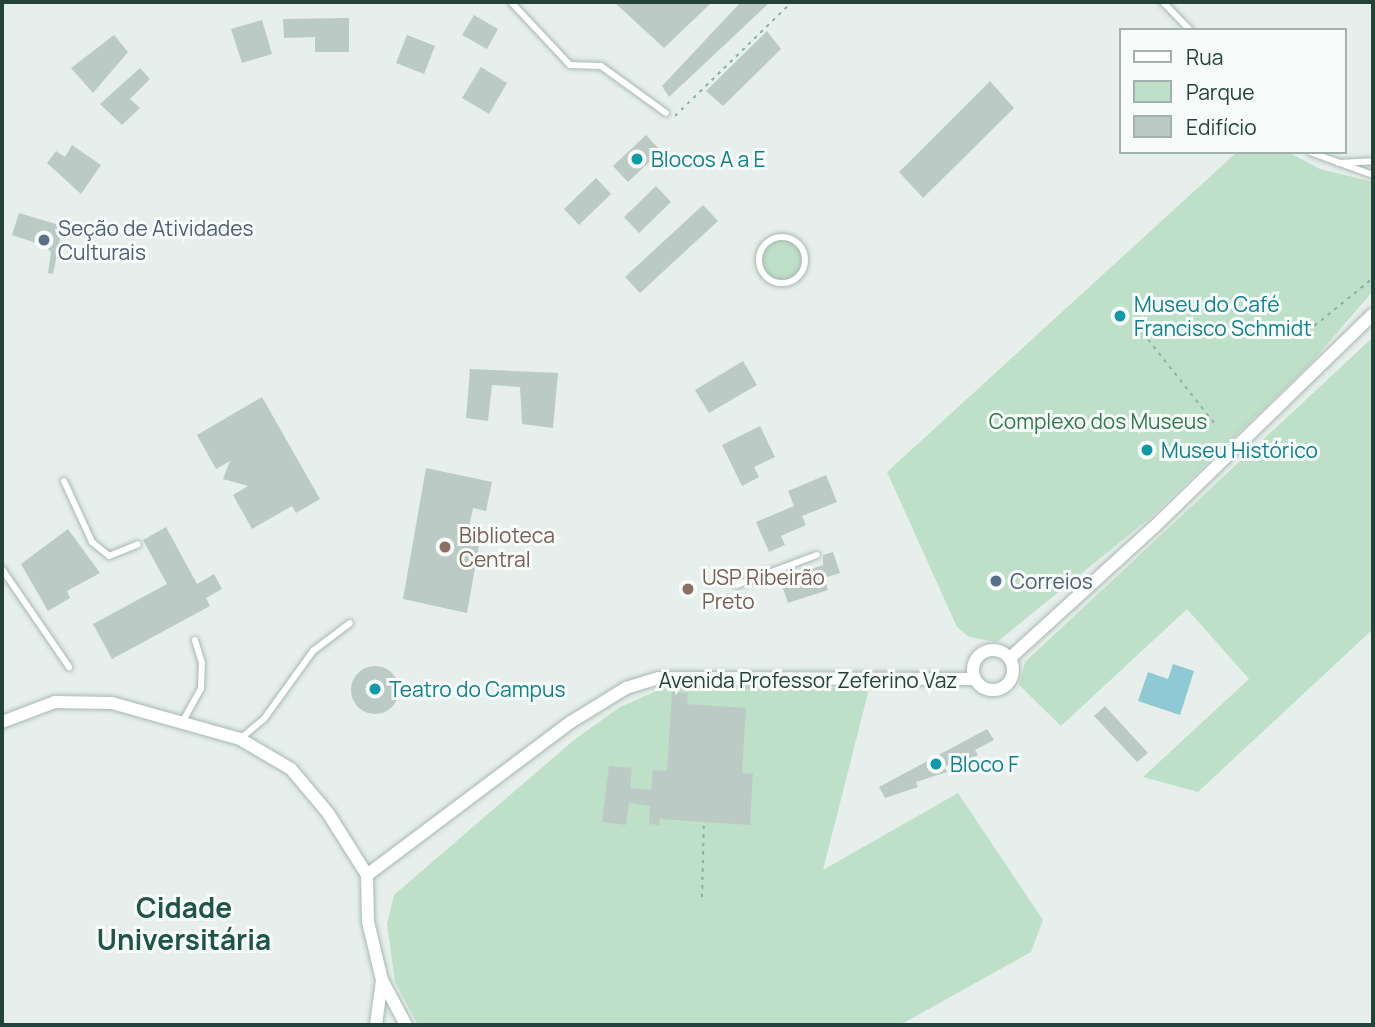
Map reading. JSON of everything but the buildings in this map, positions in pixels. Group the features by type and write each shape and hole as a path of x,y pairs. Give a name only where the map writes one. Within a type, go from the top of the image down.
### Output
{"street":[{"path":"1010,658 1154,527 1373,314"},
{"path":"996,649 1010,658 1013,672 1002,688 989,690 974,679 973,665 980,653 996,649"},
{"name":"Avenida Professor Zeferino Vaz","path":"367,875 571,722 626,688 659,678 974,679"},
{"path":"2,722 55,702 112,703 240,739 291,769 328,813 367,875 368,922 382,980 406,1025"},
{"path":"376,1025 382,980"}],"lane":[{"path":"511,2 570,65 601,66 669,116"},
{"path":"1163,2 1188,28"},
{"path":"1314,154 1373,176"},
{"path":"1331,162 1373,161"},
{"path":"788,238 800,245 805,258 797,278 777,282 764,274 760,255 768,242 788,238"},
{"path":"64,481 92,542 109,556 138,544"},
{"path":"737,585 817,555"},
{"path":"2,569 69,667"},
{"path":"240,739 264,719 313,651 350,623"},
{"path":"183,721 201,688 202,663 195,640"}],"path":[{"path":"669,116 792,2"},
{"path":"1308,331 1373,278"},
{"path":"1143,333 1214,423"},
{"path":"702,897 704,822"}],"green space":[{"name":"Complexo dos Museus","path":"1235,154 1292,154 1320,169 1373,182 1373,291 1310,364 1151,517 997,642 969,637 957,627 887,472"},
{"path":"782,240 797,246 803,261 797,276 782,282 767,276 761,261 767,246"},
{"path":"1373,337 1373,629 1198,792 1143,777 1249,679 1187,609 1061,726 1019,685 1025,662"},
{"path":"695,685 869,689 823,870 958,793 1043,920 1031,952 900,1025 418,1025 395,982 387,924 394,895 574,740 620,707 661,689"}],"water":[{"path":"1173,664 1194,671 1180,715 1138,701 1148,672 1168,679"}],"place":[{"name":"Blocos A a E","path":"637,159"},
{"name":"Seção de Atividades Culturais","path":"44,240"},
{"name":"Museu do Café Francisco Schmidt","path":"1120,316"},
{"name":"Museu Histórico","path":"1147,450"},
{"name":"Biblioteca Central","path":"445,547"},
{"name":"Correios","path":"996,581"},
{"name":"USP Ribeirão Preto","path":"688,589"},
{"name":"Teatro do Campus","path":"375,689"},
{"name":"Bloco F","path":"936,764"}],"district":[{"name":"Cidade Universitária","path":"184,923"}]}
